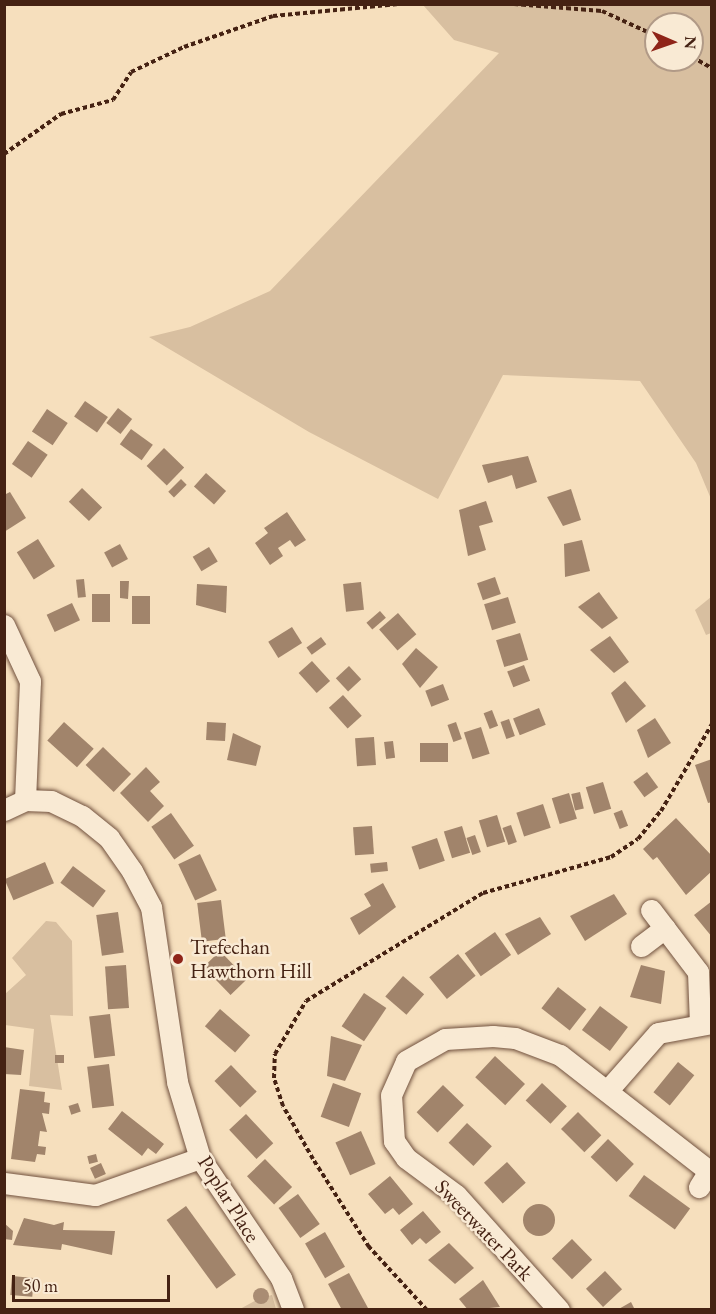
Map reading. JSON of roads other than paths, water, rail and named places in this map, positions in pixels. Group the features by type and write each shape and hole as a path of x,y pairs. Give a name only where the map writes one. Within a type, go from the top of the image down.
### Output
{"street":[{"path":"4,625 30,681 14,747 25,800 4,810"},
{"name":"Poplar Place","path":"25,800 51,801 82,816 109,838 132,871 151,907 159,943 164,1014 177,1082 200,1158 281,1278 292,1310"},
{"path":"607,1090 658,1033 706,1023 698,972 651,910"},
{"path":"640,945 664,928"},
{"name":"Sweetwater Park","path":"559,1310 456,1195 406,1158 394,1141 391,1095 406,1061 425,1048 445,1039 494,1036 515,1038 560,1055 607,1090 650,1128 709,1171 699,1187"},
{"path":"4,1183 95,1195 200,1158"}],"place":[{"name":"Trefechan Hawthorn Hill","path":"178,959"}]}
